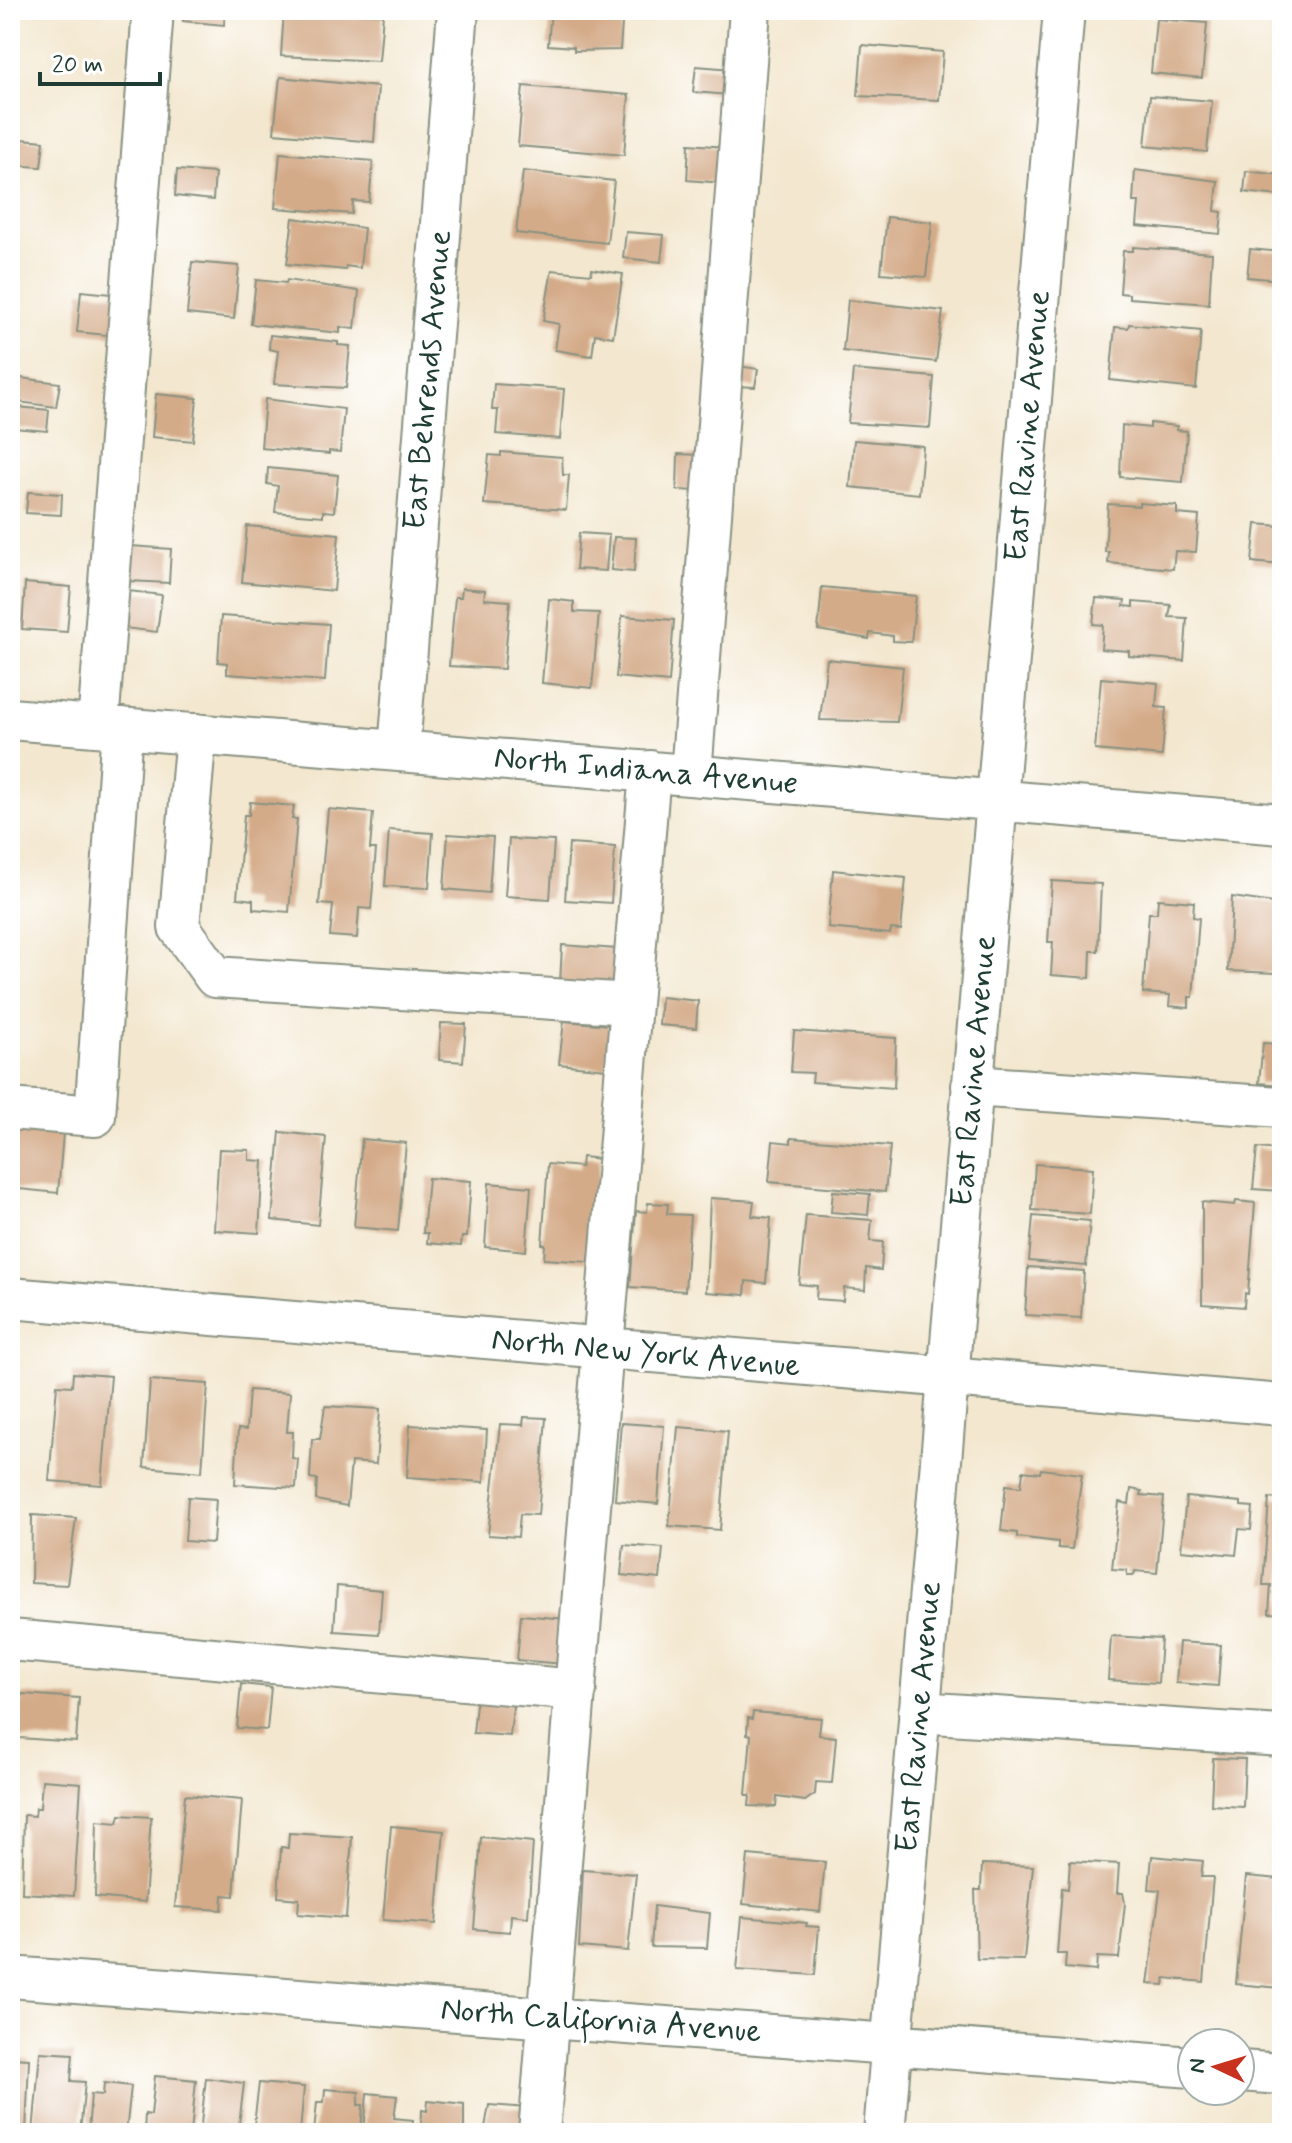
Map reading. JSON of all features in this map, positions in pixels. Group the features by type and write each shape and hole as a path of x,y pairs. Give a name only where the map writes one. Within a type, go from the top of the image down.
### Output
{"street":[{"path":"10,1109 95,1116 110,727 153,10"},
{"name":"East Behrends Avenue","path":"399,750 458,10"},
{"path":"691,774 750,10"},
{"name":"East Ravine Avenue","path":"884,2133 1064,10"},
{"name":"North Indiana Avenue","path":"10,719 1282,824"},
{"path":"196,734 179,927 215,977 631,1004"},
{"path":"539,2133 650,771"},
{"path":"972,1086 1282,1107"},
{"name":"North New York Avenue","path":"10,1298 1282,1405"},
{"path":"10,1640 576,1690"},
{"path":"919,1712 1282,1736"},
{"name":"North California Avenue","path":"10,1977 1176,2066"},
{"path":"1256,2072 1282,2074"}],"building":[{"path":"183,10 225,10 224,25 183,21"},
{"path":"284,10 383,14 379,61 281,56"},
{"path":"551,10 623,10 620,50 574,51 574,47 548,45"},
{"path":"1156,19 1207,23 1202,78 1151,73"},
{"path":"1275,29 1282,30 1282,64 1272,64"},
{"path":"862,45 943,52 939,100 858,96"},
{"path":"696,66 732,69 730,95 693,92"},
{"path":"280,77 378,87 374,142 274,133"},
{"path":"523,86 629,95 624,155 518,146"},
{"path":"1150,96 1212,101 1207,152 1145,146"},
{"path":"10,138 44,141 41,167 10,165"},
{"path":"689,144 725,147 723,183 687,180"},
{"path":"280,153 373,161 369,202 353,201 352,214 275,208"},
{"path":"177,170 215,173 213,200 175,196"},
{"path":"1135,170 1218,181 1215,211 1222,212 1220,234 1137,226 1139,202 1133,202"},
{"path":"523,171 614,181 607,243 516,233"},
{"path":"1246,171 1281,175 1279,196 1244,192"},
{"path":"887,217 932,222 926,277 881,273"},
{"path":"293,218 364,228 360,268 346,266 345,270 287,264"},
{"path":"10,225 17,225 15,244 19,244 12,306"},
{"path":"626,232 664,235 661,262 623,258"},
{"path":"1133,247 1212,253 1209,304 1129,298 1129,294 1120,293 1123,251 1133,251"},
{"path":"1250,249 1282,252 1282,280 1247,277"},
{"path":"192,262 239,266 234,319 187,314"},
{"path":"592,269 623,274 613,337 595,334 592,356 555,350 559,324 543,321 552,270 591,274"},
{"path":"256,280 286,283 287,280 359,291 355,329 340,327 340,333 251,324"},
{"path":"81,291 121,295 117,336 77,332"},
{"path":"848,300 943,311 936,362 843,351"},
{"path":"1129,324 1201,331 1196,389 1110,380 1115,327 1128,328"},
{"path":"270,335 350,346 346,388 274,384 278,351 269,349"},
{"path":"738,366 758,369 755,387 736,386"},
{"path":"853,370 934,377 930,428 848,423"},
{"path":"21,378 60,383 56,407 18,402"},
{"path":"494,384 564,389 560,439 496,434 498,410 492,410"},
{"path":"156,394 197,398 193,441 152,437"},
{"path":"265,399 344,409 340,452 329,451 329,454 261,448"},
{"path":"17,407 49,410 47,431 14,428"},
{"path":"1150,423 1177,426 1176,430 1187,431 1183,482 1120,477 1122,425 1150,428"},
{"path":"854,440 923,446 919,494 850,487"},
{"path":"501,452 562,457 563,475 569,475 566,510 484,504 489,455 501,456"},
{"path":"678,454 700,455 698,491 677,490"},
{"path":"268,468 338,475 334,512 323,511 323,516 275,512 278,486 267,484"},
{"path":"28,492 62,494 61,515 26,513"},
{"path":"1139,503 1177,506 1177,514 1199,516 1196,552 1175,551 1173,569 1108,563 1109,552 1105,552 1108,504 1139,506"},
{"path":"1256,524 1282,526 1282,565 1252,562"},
{"path":"247,526 339,534 334,591 242,582"},
{"path":"579,533 609,535 606,571 576,569"},
{"path":"614,537 636,538 634,572 611,570"},
{"path":"131,546 171,549 169,583 129,581"},
{"path":"25,583 71,587 67,632 22,629"},
{"path":"822,587 916,596 911,642 893,641 893,636 870,633 869,639 818,630"},
{"path":"462,588 485,590 484,599 510,601 504,669 449,666 455,597 461,597"},
{"path":"129,591 162,595 157,632 124,628"},
{"path":"1096,598 1125,600 1124,606 1133,607 1133,602 1171,605 1169,617 1187,618 1184,661 1129,656 1129,651 1101,649 1103,625 1093,624"},
{"path":"549,599 574,602 574,612 599,613 592,688 542,683"},
{"path":"221,616 329,624 325,681 227,674 227,663 218,662"},
{"path":"622,616 674,620 669,682 616,677"},
{"path":"827,659 903,667 897,722 820,720"},
{"path":"1101,678 1158,683 1156,707 1166,708 1162,756 1095,750"},
{"path":"250,802 294,806 292,819 297,819 289,912 253,909 253,900 237,898 244,815 249,815"},
{"path":"328,809 373,813 370,849 376,849 371,909 359,908 357,938 330,936 333,905 319,904"},
{"path":"389,830 433,833 429,888 385,886"},
{"path":"448,834 493,837 489,893 444,889"},
{"path":"509,839 554,841 550,899 505,896"},
{"path":"569,844 615,847 611,903 565,900"},
{"path":"833,870 906,878 901,930 891,929 890,934 828,928"},
{"path":"1052,881 1101,884 1098,951 1091,951 1090,978 1051,975 1053,942 1048,942"},
{"path":"1232,897 1281,904 1276,973 1228,971"},
{"path":"1158,899 1194,902 1193,917 1199,918 1193,997 1189,997 1189,1008 1169,1006 1170,995 1143,993 1149,913 1157,913"},
{"path":"562,945 617,949 615,987 560,984"},
{"path":"661,997 698,1001 696,1028 659,1025"},
{"path":"564,1021 610,1025 606,1069 559,1064"},
{"path":"441,1023 466,1024 463,1062 439,1060"},
{"path":"794,1031 896,1038 894,1088 812,1082 813,1073 791,1072"},
{"path":"1263,1043 1282,1044 1282,1085 1259,1083"},
{"path":"10,1129 63,1134 58,1193 10,1188"},
{"path":"280,1132 326,1137 318,1225 272,1220"},
{"path":"791,1138 890,1146 885,1192 769,1182 773,1141 791,1143"},
{"path":"362,1139 406,1143 398,1231 354,1227"},
{"path":"1257,1148 1282,1150 1282,1191 1253,1189"},
{"path":"219,1149 249,1150 249,1160 263,1161 259,1233 214,1230"},
{"path":"582,1157 600,1159 589,1262 544,1259 545,1245 542,1244 548,1164 581,1167"},
{"path":"1035,1164 1093,1168 1090,1214 1032,1210"},
{"path":"428,1178 471,1181 467,1237 462,1237 461,1246 427,1243 428,1233 423,1233"},
{"path":"489,1183 531,1187 526,1251 485,1247"},
{"path":"833,1191 870,1194 868,1215 831,1212"},
{"path":"710,1198 754,1201 752,1216 771,1218 766,1283 746,1281 745,1295 706,1292"},
{"path":"1236,1201 1255,1203 1248,1294 1245,1293 1244,1307 1202,1304 1202,1202 1235,1205"},
{"path":"648,1203 668,1204 667,1214 690,1215 685,1291 630,1287 636,1211 647,1212"},
{"path":"806,1215 872,1220 870,1241 883,1242 881,1270 866,1268 865,1290 844,1288 843,1301 816,1299 817,1286 799,1284"},
{"path":"1033,1216 1090,1221 1086,1266 1029,1261"},
{"path":"1028,1267 1084,1271 1081,1318 1025,1315"},
{"path":"73,1373 111,1376 102,1485 49,1481 57,1385 72,1386"},
{"path":"150,1380 208,1384 202,1472 144,1467"},
{"path":"10,1383 17,1384 12,1441 10,1441"},
{"path":"249,1390 290,1393 287,1432 293,1432 292,1458 298,1459 296,1488 235,1484 238,1429 246,1430"},
{"path":"325,1406 380,1409 376,1464 351,1462 347,1506 316,1500 317,1479 310,1478 312,1439 320,1439"},
{"path":"524,1417 546,1418 538,1515 520,1514 518,1537 488,1535 500,1424 523,1425"},
{"path":"621,1423 664,1426 658,1504 615,1500"},
{"path":"410,1425 487,1430 484,1482 407,1477"},
{"path":"678,1427 728,1431 720,1530 669,1526"},
{"path":"1041,1469 1082,1474 1072,1549 1058,1548 1058,1542 1017,1537 1017,1533 1001,1531 1006,1485 1021,1487 1023,1471 1040,1473"},
{"path":"1131,1489 1142,1491 1141,1495 1164,1497 1157,1573 1135,1571 1134,1575 1127,1575 1127,1570 1112,1569 1119,1502 1129,1504"},
{"path":"188,1497 216,1499 213,1543 185,1541"},
{"path":"1186,1497 1241,1502 1241,1506 1253,1507 1251,1530 1239,1529 1236,1555 1181,1550"},
{"path":"1269,1498 1282,1499 1282,1614 1269,1613 1271,1585 1263,1585"},
{"path":"32,1515 76,1518 67,1585 31,1583"},
{"path":"624,1545 663,1548 660,1579 621,1575"},
{"path":"337,1586 382,1590 379,1634 334,1631"},
{"path":"521,1615 566,1619 563,1664 517,1660"},
{"path":"1111,1636 1161,1639 1158,1683 1108,1680"},
{"path":"1179,1642 1221,1645 1218,1686 1176,1683"},
{"path":"241,1684 271,1687 267,1730 237,1728"},
{"path":"22,1694 79,1698 76,1742 19,1738"},
{"path":"477,1694 514,1697 510,1736 473,1733"},
{"path":"753,1712 821,1718 819,1735 836,1737 832,1783 816,1782 815,1794 805,1801 777,1797 776,1807 749,1806 750,1795 746,1795 751,1735 747,1734 748,1718 752,1719"},
{"path":"1213,1758 1245,1759 1243,1807 1211,1805"},
{"path":"42,1780 81,1783 74,1896 22,1893 24,1815 35,1816 36,1808 40,1808"},
{"path":"185,1795 242,1800 234,1896 223,1895 222,1910 175,1907"},
{"path":"120,1815 151,1817 145,1902 95,1897 97,1821 118,1823"},
{"path":"391,1826 444,1831 436,1924 383,1920"},
{"path":"289,1833 352,1837 346,1918 298,1914 299,1899 278,1897 281,1847 288,1848"},
{"path":"481,1837 533,1842 528,1917 511,1915 510,1932 474,1929"},
{"path":"748,1855 825,1862 820,1912 743,1904"},
{"path":"1152,1856 1203,1861 1201,1877 1213,1877 1204,1982 1165,1978 1164,1985 1148,1984 1160,1890 1149,1889"},
{"path":"1070,1861 1119,1864 1117,1893 1123,1893 1125,1903 1119,1958 1097,1957 1096,1971 1065,1968 1066,1954 1057,1954 1062,1888 1068,1889"},
{"path":"982,1864 1033,1866 1024,1960 977,1959 975,1890 981,1890"},
{"path":"583,1870 636,1874 628,1951 579,1947"},
{"path":"1246,1876 1280,1879 1282,1883 1282,1988 1236,1984"},
{"path":"654,1906 710,1913 707,1948 651,1947"},
{"path":"742,1917 807,1923 806,1926 819,1927 815,1975 737,1970"},
{"path":"40,2052 73,2054 71,2081 85,2082 80,2133 33,2133"},
{"path":"10,2058 29,2059 26,2133 10,2133"},
{"path":"155,2076 196,2080 191,2133 144,2133 145,2114 151,2115"},
{"path":"206,2078 244,2083 238,2133 200,2133"},
{"path":"104,2083 131,2086 126,2133 88,2133 91,2094 103,2095"},
{"path":"259,2083 304,2087 300,2133 253,2133"},
{"path":"325,2089 359,2092 358,2105 363,2105 361,2133 314,2133 317,2102 324,2102"},
{"path":"367,2093 397,2096 394,2118 413,2120 412,2133 364,2133"},
{"path":"428,2100 464,2104 464,2133 421,2133 422,2110 427,2111"},
{"path":"489,2105 527,2108 527,2133 484,2133"}]}
